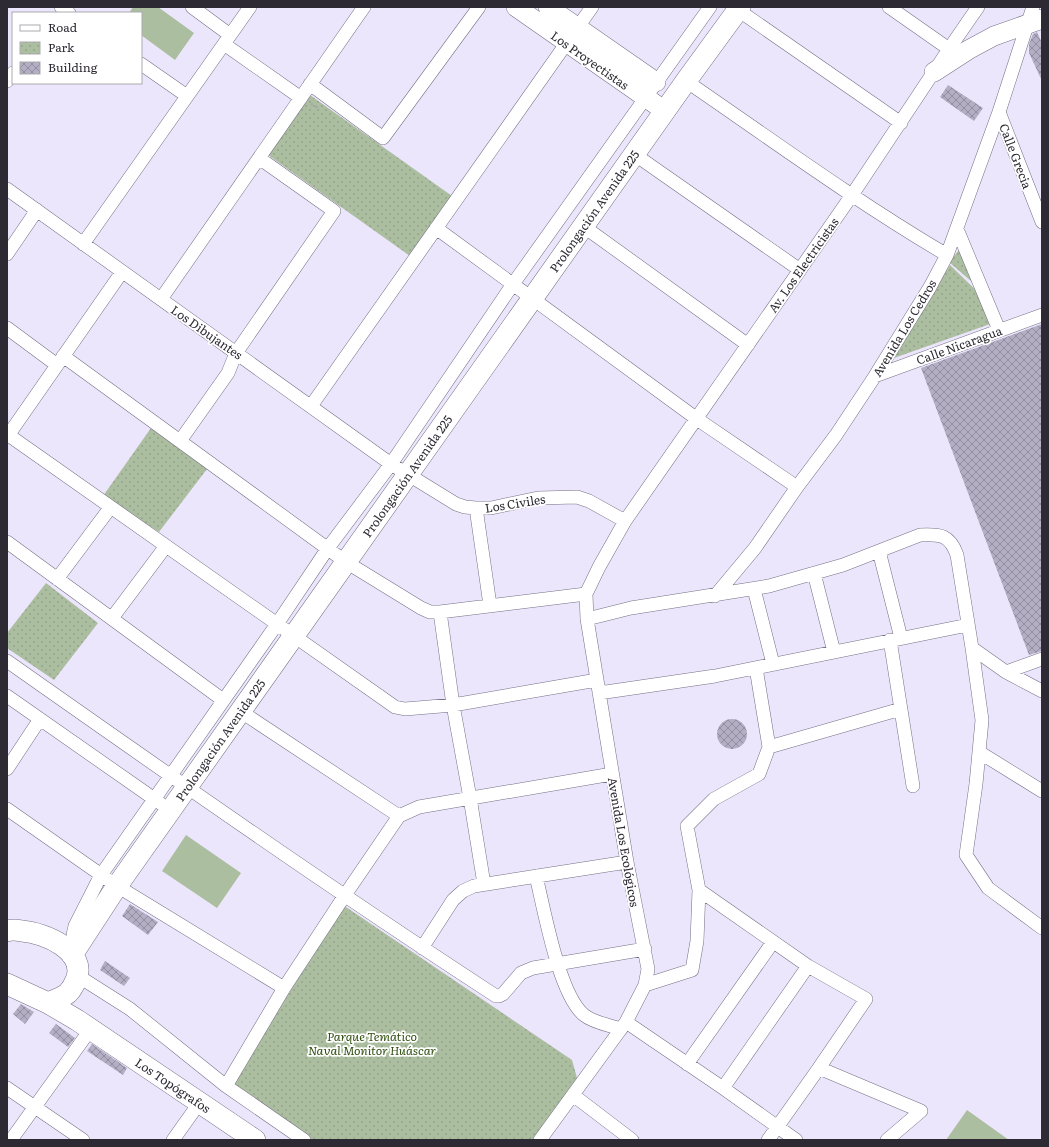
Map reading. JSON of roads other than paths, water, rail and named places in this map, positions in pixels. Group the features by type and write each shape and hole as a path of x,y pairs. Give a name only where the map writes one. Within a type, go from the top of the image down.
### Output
{"main road":[{"name":"Prolongación Avenida 225","path":"75,951 109,880 162,804 178,782 240,712 286,630 346,562 399,469 532,298 739,8"},
{"path":"8,929 33,932 52,939 75,951"},
{"name":"Los Topógrafos","path":"75,951 77,964 76,1000 82,1016 90,1030"},
{"path":"48,1003 59,999 69,992 76,980"},
{"name":"Los Topógrafos","path":"7,984 48,1003 77,1020 255,1140"}],"street":[{"path":"192,7 227,39 301,98"},
{"path":"83,244 250,7"},
{"path":"160,299 364,7"},
{"path":"310,84 383,138 479,7"},
{"name":"Los Proyectistas","path":"516,7 665,112"},
{"path":"548,7 656,82"},
{"path":"311,406 592,7"},
{"name":"Prolongación Avenida 225","path":"178,782 223,700 286,630 328,548 399,469 513,284 710,7"},
{"path":"889,7 948,49"},
{"name":"Av. Los Electricistas","path":"625,521 852,195 948,49 978,7"},
{"name":"Avenida Los Cedros","path":"715,596 755,548 797,487 836,435 876,376 930,287 947,255 999,112 1034,22 1033,7"},
{"path":"1039,7 1042,12"},
{"path":"739,8 901,122"},
{"path":"934,72 968,50 994,36 1034,22"},
{"path":"142,65 187,96"},
{"path":"686,81 852,195 947,255"},
{"name":"Calle Grecia","path":"999,112 1042,222"},
{"path":"634,154 800,270"},
{"path":"180,441 228,374 236,353 334,211 259,158"},
{"name":"Los Dibujantes","path":"7,189 399,469"},
{"path":"7,254 37,210"},
{"path":"583,226 748,345"},
{"path":"436,228 697,418 797,487"},
{"path":"957,229 999,330"},
{"path":"122,272 7,436 395,707 405,709 453,705 597,680"},
{"name":"Calle Nicaragua","path":"876,376 1042,315"},
{"path":"7,328 60,361 180,441 346,562 421,608 430,612 440,612 586,594"},
{"name":"Los Civiles","path":"399,469 456,504 465,507 490,508 538,498 576,497 589,501 625,521"},
{"path":"57,579 110,508"},
{"path":"476,508 490,605"},
{"name":"Avenida Los Ecológicos","path":"540,1140 624,1026 645,986 648,969 627,862 587,619 586,594 599,567 625,521"},
{"path":"587,619 631,608 715,596 769,586 842,565 920,535 934,534 945,536 953,545 957,555 982,720 976,784 966,855 988,888 1042,928"},
{"path":"7,542 223,700"},
{"path":"112,618 166,546"},
{"path":"879,551 895,639 901,709 913,786"},
{"path":"814,573 834,652"},
{"path":"754,589 773,664"},
{"path":"440,612 453,705 484,884"},
{"path":"599,693 715,676 968,624"},
{"path":"972,648 1006,672 1042,690"},
{"path":"1006,672 1042,659"},
{"path":"7,661 178,782 422,948 496,996 499,996 521,973 533,968 645,949"},
{"path":"645,986 692,970 697,941 699,890 687,826 714,800 759,774 769,747 756,668"},
{"path":"7,696 162,804"},
{"path":"769,747 901,709"},
{"path":"240,712 399,816"},
{"path":"7,768 40,719"},
{"path":"979,752 1042,791"},
{"path":"226,1086 284,988 399,816 419,807 612,774"},
{"path":"7,809 109,880 284,988"},
{"path":"422,948 453,900 463,891 474,886 627,862"},
{"path":"536,876 557,963 575,1005 583,1015 592,1020 624,1026 687,1064 796,1140"},
{"path":"699,890 808,966 866,999 768,1140"},
{"path":"687,1064 773,942"},
{"path":"723,1088 808,966"},
{"path":"76,980 130,1009 226,1086 304,1140"},
{"path":"11,1140 90,1030"},
{"path":"819,1068 921,1111 889,1139"},
{"path":"7,1088 83,1140"},
{"path":"573,1095 632,1140"},
{"path":"172,1140 200,1102"}],"park label":[{"name":"Parque Temático Naval Monitor Huáscar","path":"372,1043"}]}
